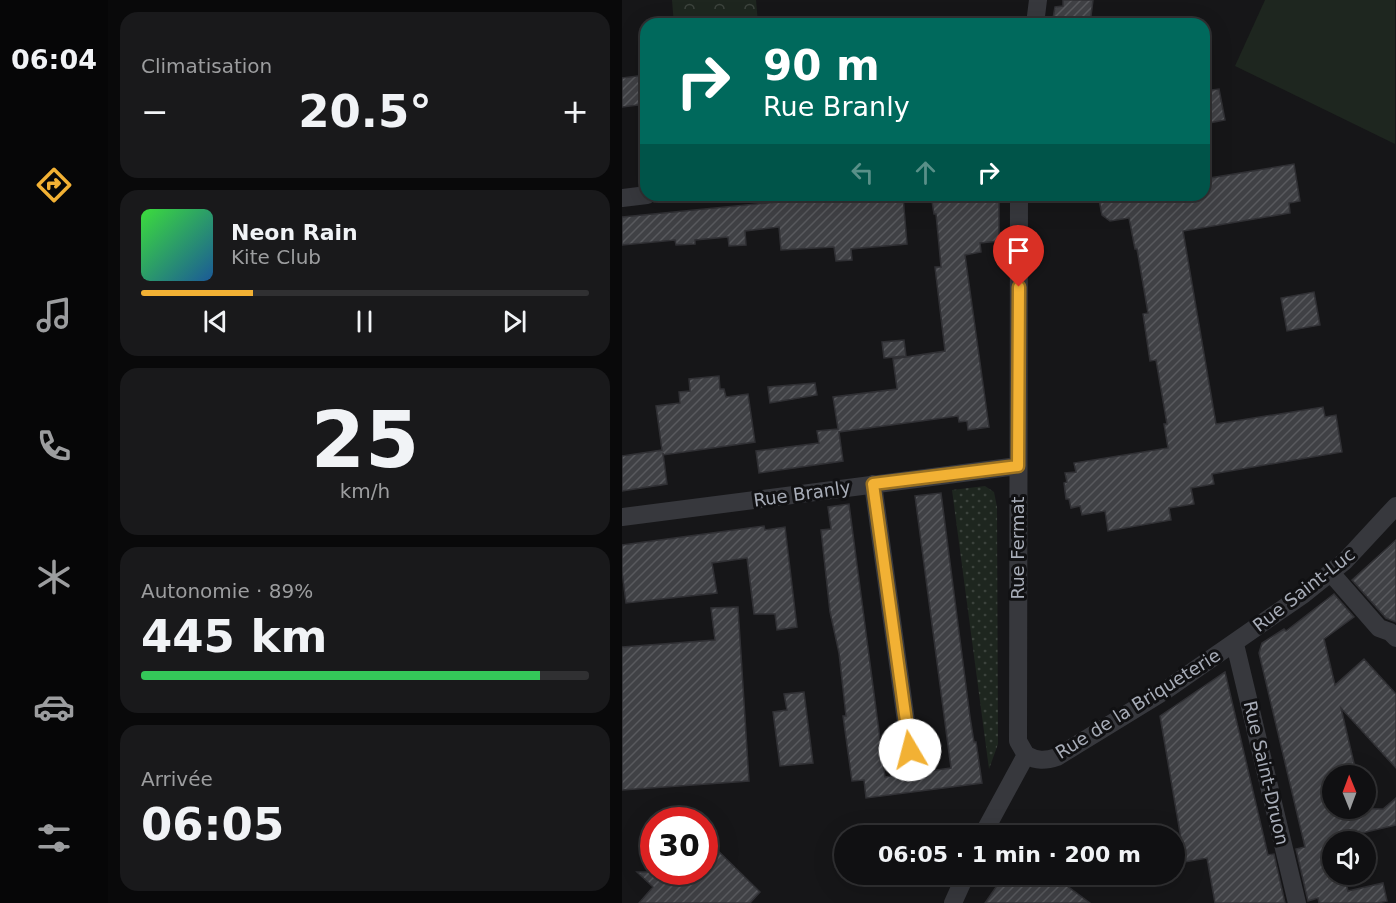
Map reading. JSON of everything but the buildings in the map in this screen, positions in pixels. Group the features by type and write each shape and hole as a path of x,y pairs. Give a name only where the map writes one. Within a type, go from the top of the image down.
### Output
{"street":[{"path":"1036,18 1038,0"},
{"path":"622,198 640,196"},
{"name":"Rue Fermat","path":"1018,201 1018,741 1026,755"},
{"name":"Rue Branly","path":"622,518 1018,466"},
{"path":"873,484 910,750"},
{"name":"Rue Saint-Luc","path":"1235,644 1331,573 1359,548 1396,506"},
{"path":"1331,573 1379,628 1396,638"},
{"name":"Rue de la Briqueterie","path":"1026,755 1034,760 1057,757 1142,706 1235,644"},
{"name":"Rue Saint-Druon","path":"1235,644 1297,903"},
{"path":"988,825 1026,755"},
{"path":"953,903 961,885"}],"green space":[{"path":"672,0 756,0 758,18 674,18"},
{"path":"1265,0 1395,0 1395,144 1235,66"},
{"path":"985,486 994,492 997,507 998,744 989,769 952,490"}],"route":[{"path":"910,750 873,484 1018,466 1019,287"}]}
